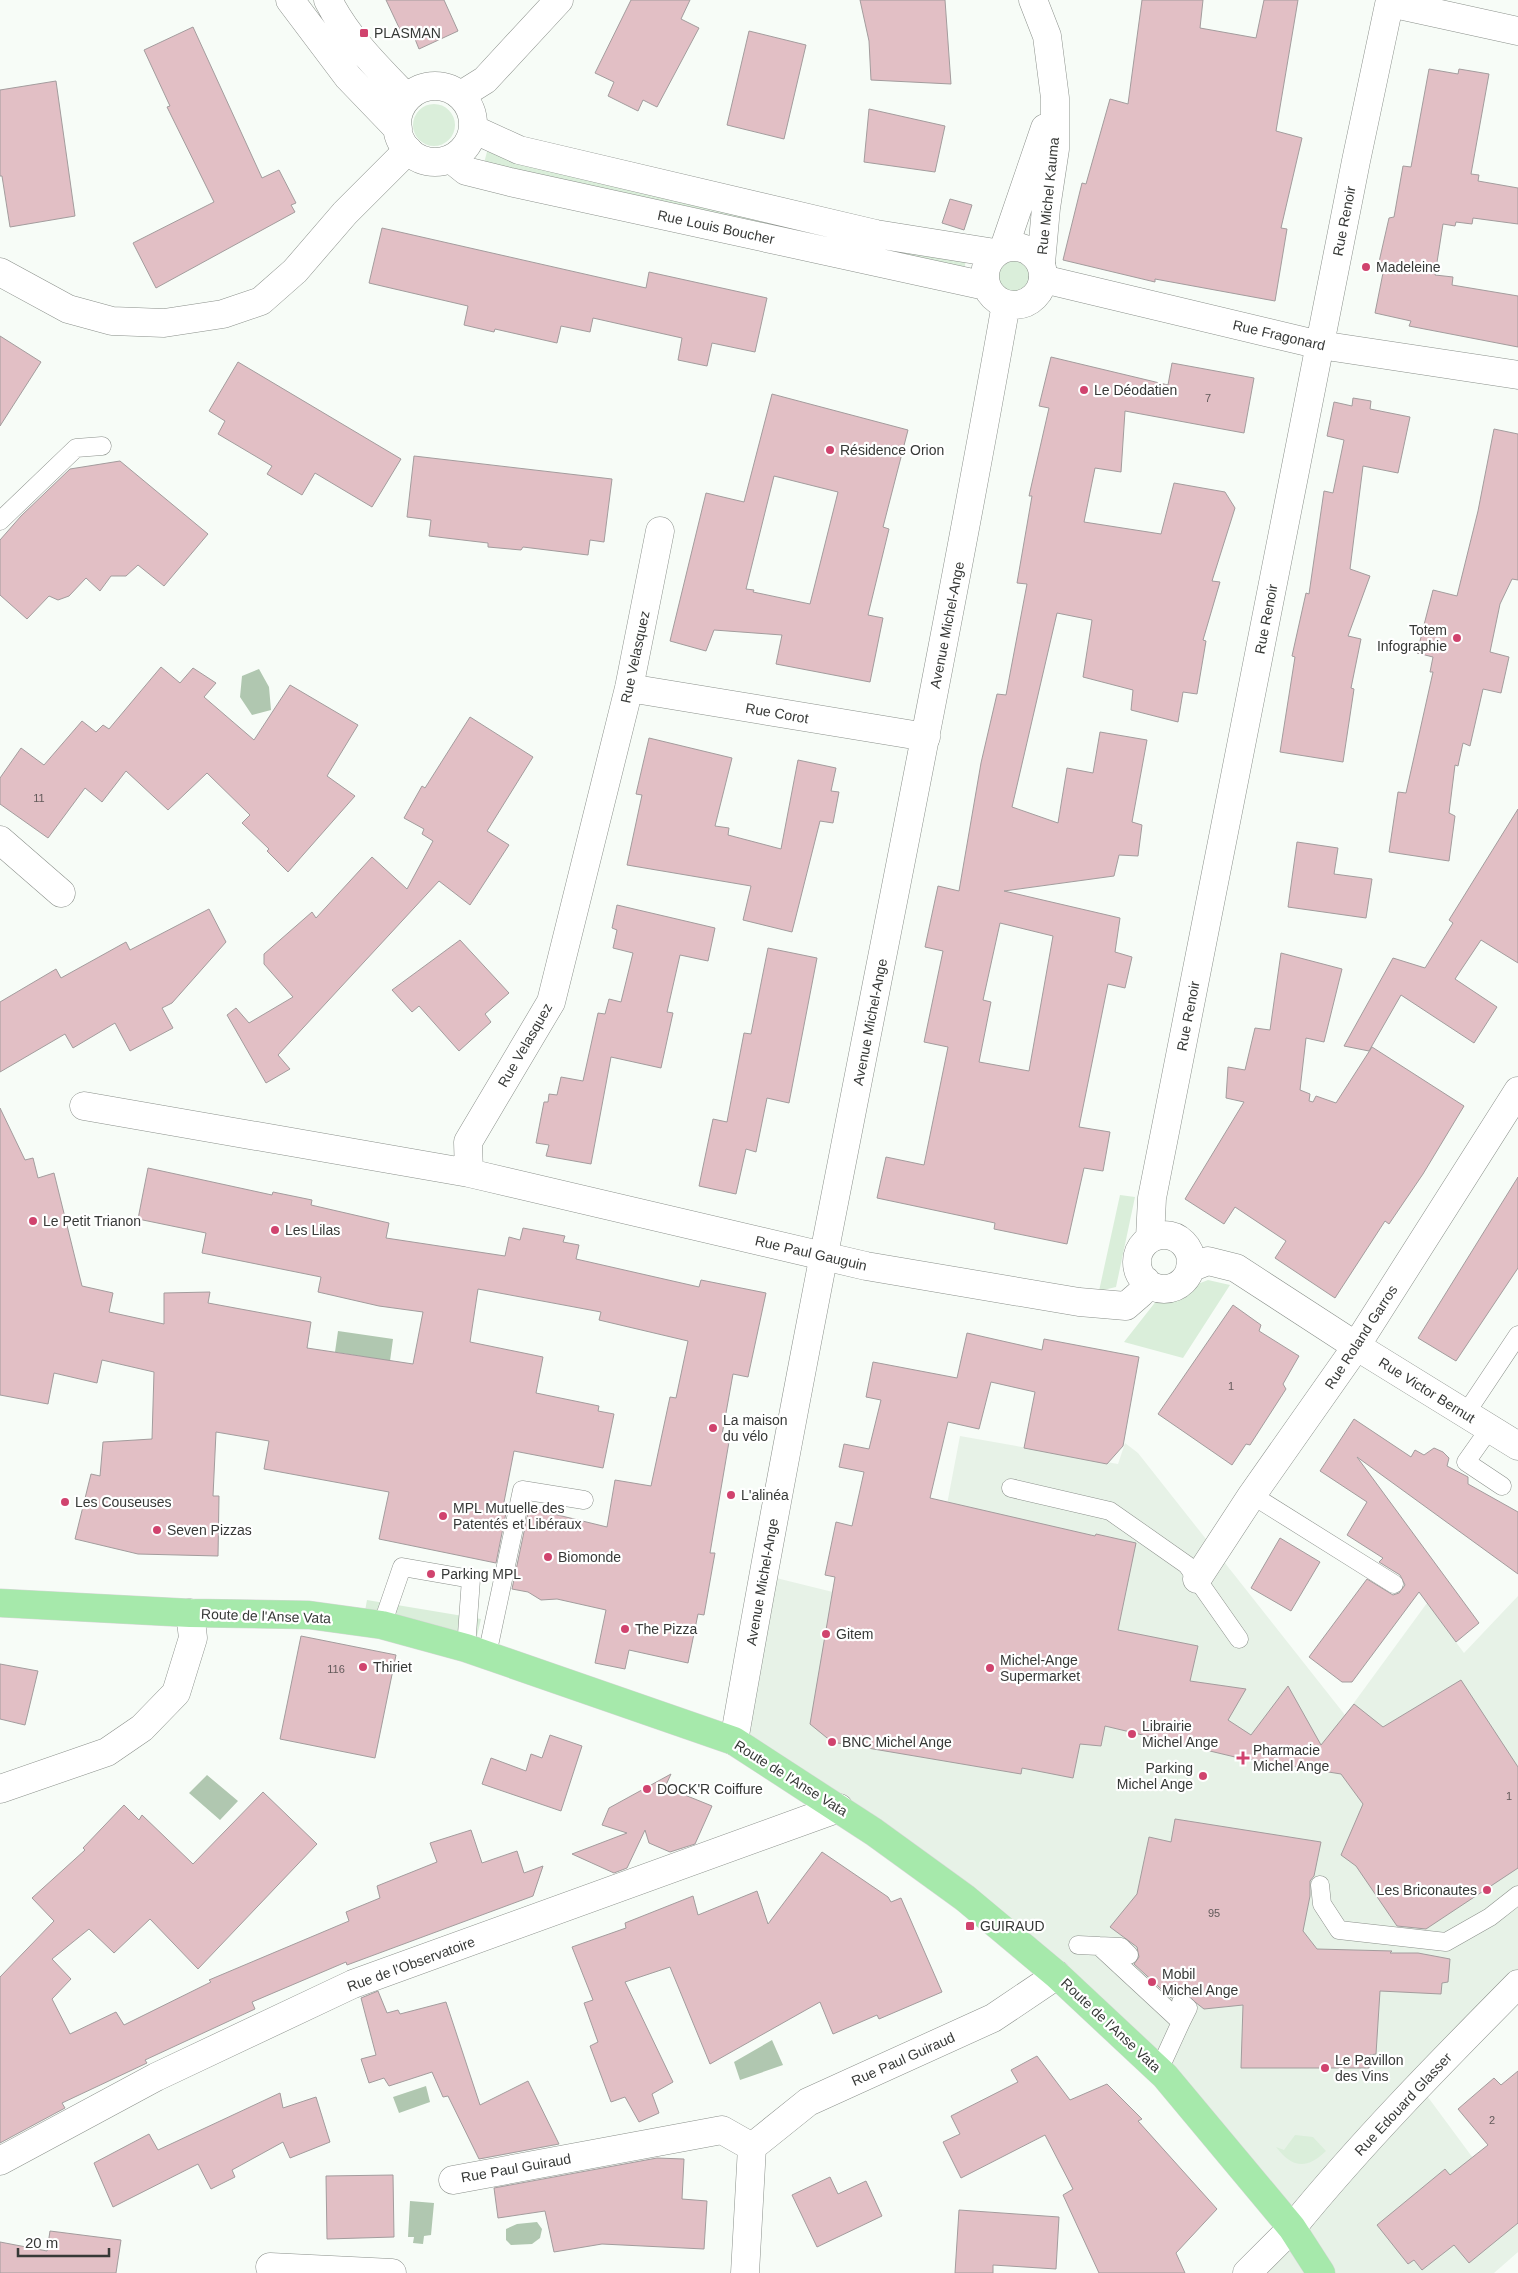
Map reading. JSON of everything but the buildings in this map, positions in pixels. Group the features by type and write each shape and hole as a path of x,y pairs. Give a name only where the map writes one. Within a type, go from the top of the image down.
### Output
{"main road":[{"name":"Route de l'Anse Vata","path":"0,1603 190,1613 309,1615 382,1624 476,1651 734,1741 839,1808 965,1898 1057,1975 1159,2070 1292,2228 1321,2273"}],"street":[{"path":"0,272 68,309 112,321 164,324 223,314 261,301 289,277 345,213 403,140 401,108 407,98 416,91 434,86 451,88 461,95 469,105 473,117 473,129 470,140 462,152 451,159 428,161 403,140 348,77 290,0"},
{"path":"328,0 336,16 369,59 407,98"},
{"path":"461,95 485,80 560,0"},
{"name":"Rue Michel Kauma","path":"1033,0 1047,36 1055,98 1055,149 1046,208 1042,271"},
{"path":"1390,1 1518,31"},
{"name":"Rue Renoir","path":"1150,1238 1152,1198 1320,345 1390,1"},
{"name":"Rue Michel Kauma","path":"999,250 1055,98"},
{"name":"Rue Louis Boucher","path":"473,129 519,150 876,234 999,250"},
{"name":"Rue Louis Boucher","path":"451,159 466,172 986,286"},
{"path":"1013,246 1030,250 1042,271 1040,289 1034,298 1016,305 1006,304 998,300 986,286 986,268 999,250 1013,246"},
{"name":"Rue Fragonard","path":"1042,271 1320,345 1518,375"},
{"name":"Avenue Michel-Ange","path":"734,1741 823,1257 926,737 1006,304"},
{"name":"Rue Velasquez","path":"468,1173 468,1142 551,1002 629,688 660,530"},
{"name":"Rue Corot","path":"629,688 926,737"},
{"path":"0,840 61,893"},
{"name":"Rue Roland Garros","path":"1197,1579 1252,1495 1356,1346 1518,1091"},
{"path":"84,1106 468,1173"},
{"name":"Rue Paul Gauguin","path":"468,1173 823,1257 1108,1306 1126,1306 1141,1294 1146,1281"},
{"path":"1167,1235 1183,1243 1188,1250 1190,1268 1184,1280 1172,1287 1158,1288 1146,1281 1141,1275 1138,1259 1140,1251 1150,1238 1167,1235"},
{"name":"Rue Victor Bernut","path":"1190,1268 1208,1261 1236,1268 1356,1346 1518,1446"},
{"path":"0,1789 107,1752 142,1728 176,1693 194,1638 190,1613"},
{"name":"Rue de l'Observatoire","path":"0,2161 156,2077 353,1984 839,1808"},
{"name":"Rue Paul Guiraud","path":"453,2180 722,2130 752,2147 808,2102 993,2018 1057,1975"},
{"name":"Rue Edouard Glasser","path":"1247,2273 1292,2228 1324,2188 1419,2084 1518,1984"},
{"path":"745,2273 752,2147"},
{"path":"270,2267 392,2273"}],"lane":[{"path":"0,521 76,448 102,446"},
{"path":"1466,1413 1518,1335"},
{"path":"1490,1428 1466,1462 1502,1486"},
{"path":"1012,1488 1110,1511 1187,1564 1239,1640"},
{"path":"476,1651 522,1490 584,1500"},
{"path":"1252,1495 1394,1584"},
{"path":"382,1624 402,1567 471,1579 476,1651"},
{"path":"1320,1885 1322,1904 1339,1930 1446,1942 1490,1917 1518,1895"},
{"path":"1078,1945 1121,1947 1129,1955"},
{"path":"1098,1946 1181,2022"},
{"path":"1159,2070 1188,2008 1181,2002"}],"shaded area":[{"path":"430,104 438,104 449,110 455,125 449,140 438,146 430,146 419,140 413,129 413,121 419,110"},
{"path":"488,148 966,261 963,273 484,163"},
{"path":"1013,254 1025,258 1031,264 1035,276 1031,288 1025,294 1013,298 1001,294 995,288 991,276 995,264 1001,258"},
{"path":"259,669 269,687 271,710 252,715 240,697 242,676"},
{"path":"1120,1195 1135,1197 1116,1287 1099,1291"},
{"path":"1208,1280 1230,1285 1183,1358 1124,1342 1157,1300"},
{"path":"338,1331 393,1339 390,1361 335,1352"},
{"path":"960,1436 1118,1464 1125,1443 1138,1453 1345,1715 1427,1603 1464,1653 1518,1596 1518,1984 1419,2085 1518,2219 1518,2252 1494,2273 1247,2273 1292,2228 1057,1975 734,1741 764,1575 926,1615"},
{"path":"367,1600 481,1619 476,1640 365,1611"},
{"path":"207,1775 238,1801 220,1820 189,1793"},
{"path":"772,2040 783,2065 740,2080 734,2062"},
{"path":"426,2086 430,2102 399,2113 393,2097"},
{"path":"1295,2135 1313,2137 1326,2151 1313,2161 1300,2164 1294,2163 1276,2147 1284,2150"},
{"path":"410,2201 434,2203 431,2235 424,2236 423,2244 413,2243 414,2237 408,2237"},
{"path":"537,2222 542,2229 540,2238 532,2244 511,2245 506,2240 506,2229 517,2224"}],"place":[{"name":"PLASMAN","path":"364,33"},
{"name":"Madeleine","path":"1366,267"},
{"name":"Le Déodatien","path":"1084,390"},
{"name":"Résidence Orion","path":"830,450"},
{"name":"Totem Infographie","path":"1457,638"},
{"name":"Le Petit Trianon","path":"33,1221"},
{"name":"Les Lilas","path":"275,1230"},
{"name":"La maison du vélo","path":"713,1428"},
{"name":"L'alinéa","path":"731,1495"},
{"name":"Les Couseuses","path":"65,1502"},
{"name":"MPL Mutuelle des Patentés et Libéraux","path":"443,1516"},
{"name":"Seven Pizzas","path":"157,1530"},
{"name":"Biomonde","path":"548,1557"},
{"name":"Parking MPL","path":"431,1574"},
{"name":"The Pizza","path":"625,1629"},
{"name":"Gitem","path":"826,1634"},
{"name":"Thiriet","path":"363,1667"},
{"name":"Michel-Ange Supermarket","path":"990,1668"},
{"name":"Librairie Michel Ange","path":"1132,1734"},
{"name":"BNC Michel Ange","path":"832,1742"},
{"name":"Pharmacie Michel Ange","path":"1243,1758"},
{"name":"Parking Michel Ange","path":"1203,1776"},
{"name":"DOCK'R Coiffure","path":"647,1789"},
{"name":"Les Briconautes","path":"1487,1890"},
{"name":"GUIRAUD","path":"970,1926"},
{"name":"Mobil Michel Ange","path":"1152,1982"},
{"name":"Le Pavillon des Vins","path":"1325,2068"}]}
